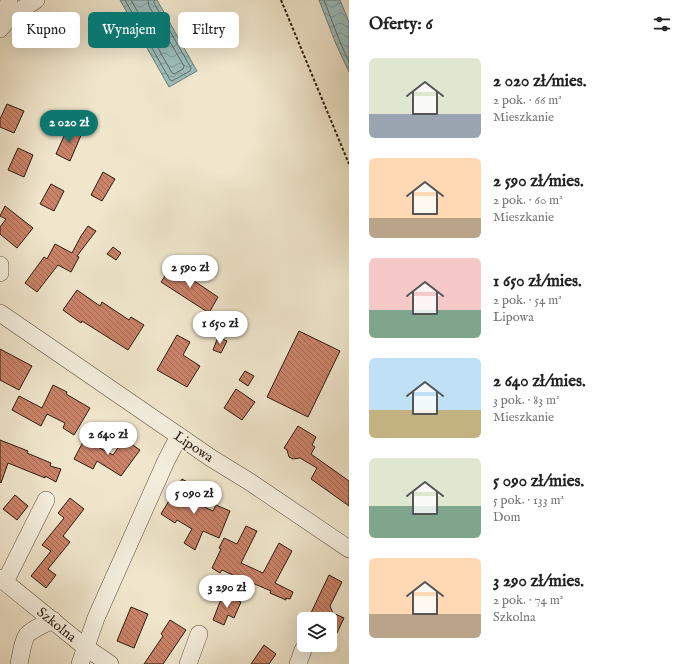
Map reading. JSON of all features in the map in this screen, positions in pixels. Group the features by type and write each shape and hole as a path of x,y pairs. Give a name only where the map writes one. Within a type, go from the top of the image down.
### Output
{"street":[{"path":"2,26 9,0"},
{"path":"2,26 10,17 30,2"},
{"path":"0,265 0,273"},
{"name":"Lipowa","path":"0,313 211,458 250,482 349,549"},
{"path":"80,664 96,618 166,461 179,436"},
{"name":"Szkolna","path":"46,500 2,580 85,647 110,664"},
{"path":"19,664 25,640 28,635 35,629 53,620"},
{"path":"188,664 199,634"}],"path":[{"path":"281,0 349,164"}],"water":[{"path":"120,0 157,0 164,12 127,12"},
{"path":"319,0 340,0 349,22 349,72 336,44"},
{"path":"170,23 178,37 178,48 184,48 197,71 169,87 147,48 170,48"}],"building":[{"path":"7,104 24,111 14,133 0,127 0,119"},
{"path":"68,127 82,133 70,161 56,154"},
{"path":"18,148 33,155 24,177 8,170"},
{"path":"103,172 115,179 102,201 91,195"},
{"path":"51,184 64,191 54,211 40,204"},
{"path":"5,206 33,228 17,248 0,234 0,227 6,219 0,216"},
{"path":"88,226 96,231 77,256 79,257 71,272 58,265 37,292 25,283 44,257 47,259 55,244 72,253"},
{"path":"113,247 121,253 116,260 107,254"},
{"path":"172,266 218,297 209,313 161,282"},
{"path":"77,290 100,306 102,302 129,320 131,317 144,325 128,350 82,321 81,323 63,310"},
{"path":"299,331 340,351 308,417 267,397"},
{"path":"177,335 190,342 183,355 200,366 187,387 157,370"},
{"path":"218,337 227,341 221,353 213,350"},
{"path":"0,349 32,366 19,390 0,380"},
{"path":"245,371 254,376 248,386 239,380"},
{"path":"53,385 67,392 66,394 90,408 74,435 63,428 65,423 47,414 41,426 12,410 19,396 42,408"},
{"path":"236,389 255,402 242,420 224,408"},
{"path":"298,426 316,437 312,445 315,447 311,454 349,481 349,506 311,479 317,468 300,458 293,459 289,457 287,450 284,448"},
{"path":"124,439 140,450 121,476 97,461 93,469 74,459 84,440 113,455"},
{"path":"0,440 28,451 27,453 51,463 50,466 61,469 56,482 45,476 45,478 8,463 1,483"},
{"path":"182,479 197,488 189,500 213,511 216,505 230,511 219,538 203,531 195,550 184,543 192,529 177,520 175,523 161,514"},
{"path":"15,495 28,506 17,520 3,509"},
{"path":"70,498 84,509 63,536 70,542 48,569 56,575 46,588 31,576 51,551 42,545 64,518 58,513"},
{"path":"246,526 257,531 241,563 263,573 279,543 292,551 275,583 293,592 290,599 286,598 286,600 270,593 271,591 222,570 220,573 212,568 221,549 219,548 224,538 237,544"},
{"path":"329,575 342,582 330,606 333,612 311,612"},
{"path":"223,594 228,597 229,595 239,599 238,601 241,602 234,618 228,615 224,625 213,620"},
{"path":"131,607 148,614 134,648 117,641"},
{"path":"337,615 344,618 337,633"},
{"path":"170,620 186,630 163,664 144,664 163,636 161,634"},
{"path":"264,645 276,654 269,664 251,664"}]}
